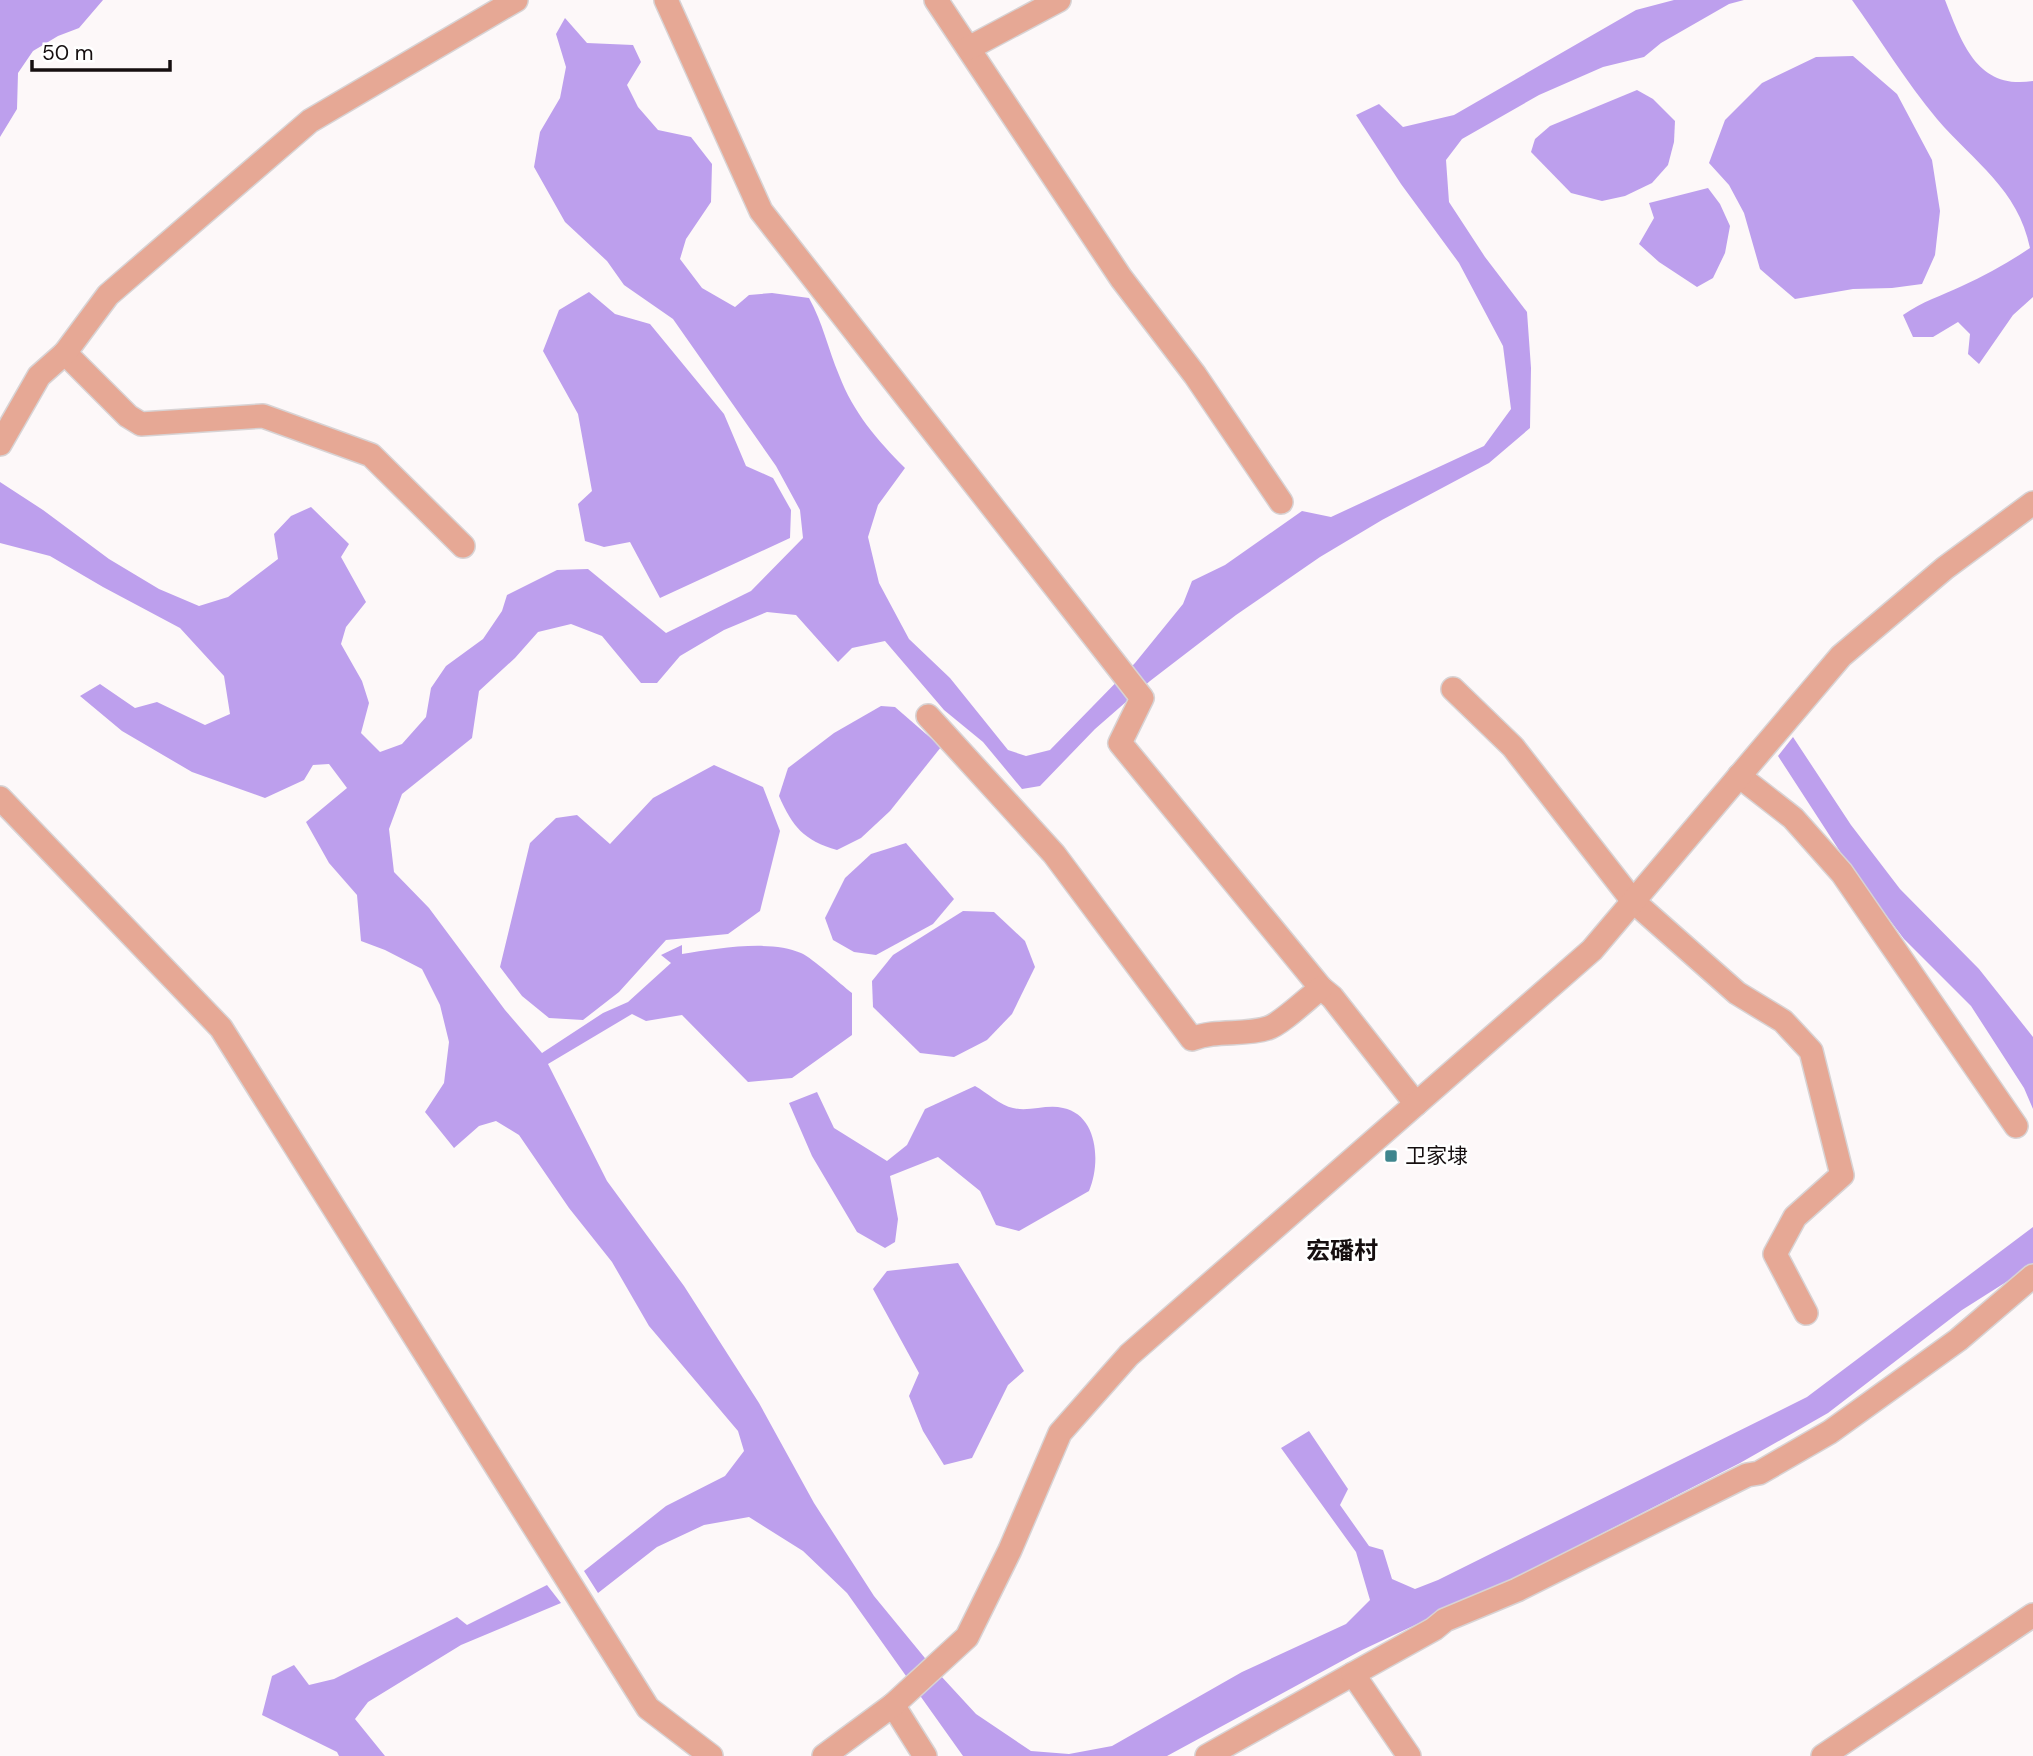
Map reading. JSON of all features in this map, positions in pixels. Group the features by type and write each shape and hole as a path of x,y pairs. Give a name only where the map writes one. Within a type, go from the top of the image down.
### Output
{"street":[{"path":"0,444 39,376 65,353 108,295 310,121 516,0"},
{"path":"666,0 761,211 1142,698 1120,743 1321,988 1332,996 1416,1104"},
{"path":"936,0 1121,278 1195,375 1281,502"},
{"path":"969,48 1059,0"},
{"path":"65,353 128,416 141,424 263,416 371,455 463,546"},
{"path":"824,1756 900,1698 967,1637 1010,1550 1060,1433 1129,1355 1592,950 1841,656 1945,568 2033,503"},
{"path":"1453,689 1513,747 1633,901 1737,993 1783,1021 1811,1051 1842,1175 1795,1217 1776,1254 1807,1313"},
{"path":"928,716 1054,854 1192,1040 1203,1035 1270,1028 1321,988"},
{"path":"1739,776 1793,818 1842,873 2016,1126"},
{"path":"0,798 221,1028 648,1707 711,1756"},
{"path":"1207,1756 1434,1629 1445,1620 1517,1590 1747,1475 1759,1473 1830,1432 1958,1340 2033,1276"},
{"path":"1823,1756 2033,1615"},
{"path":"1353,1674 1409,1756"},
{"path":"900,1698 925,1756"}],"shaded area":[{"path":"0,0 103,0 79,28 58,36 33,51 18,73 17,109 0,137"},
{"path":"1674,0 1744,0 1729,4 1661,43 1644,57 1603,67 1539,95 1462,139 1446,160 1449,202 1485,257 1527,312 1531,368 1530,428 1489,463 1382,520 1320,557 1236,615 1150,681 1095,729 1040,786 1022,789 983,742 944,710 885,641 852,648 838,662 796,615 767,612 724,630 680,656 657,683 641,683 602,636 571,624 538,632 515,658 479,691 472,738 402,794 389,829 394,872 429,908 505,1010 542,1053 603,1013 628,1002 671,963 661,955 682,945 682,954 742,946 788,949 806,956 852,993 852,1035 792,1078 748,1082 682,1015 646,1021 632,1014 548,1064 607,1181 684,1286 759,1403 814,1503 874,1596 929,1663 976,1714 1031,1751 1069,1754 1112,1746 1242,1672 1346,1624 1370,1600 1356,1552 1281,1448 1309,1431 1348,1489 1340,1505 1369,1546 1383,1550 1392,1579 1415,1589 1807,1397 2033,1227 2033,1265 1962,1310 1828,1413 1740,1463 1515,1578 1362,1650 1167,1756 963,1756 847,1593 803,1551 749,1517 704,1525 657,1547 598,1593 584,1571 666,1506 725,1476 744,1451 738,1431 649,1326 612,1262 569,1208 519,1135 496,1121 479,1126 454,1148 425,1112 444,1083 449,1042 440,1005 422,969 361,941 357,895 329,863 306,822 347,788 329,764 313,765 304,780 265,798 192,772 122,731 80,696 100,684 135,708 157,702 205,725 230,714 224,676 180,628 50,556 0,543 0,482 109,559 159,589 199,606 228,597 278,559 274,534 291,516 311,507 349,544 341,557 366,602 346,627 341,644 362,681 369,703 361,733 380,752 402,744 426,717 431,688 446,666 483,639 502,611 507,595 557,570 588,569 666,633 751,591 803,538 800,510 776,466 673,319 624,285 607,261 565,222 534,167 540,132 560,98 566,67 556,34 565,18 587,43 633,45 641,62 627,85 638,107 658,130 691,137 712,164 711,202 686,239 680,259 702,288 735,307 749,295 772,293 809,298 851,401 876,436 905,468 878,505 868,537 879,583 909,639 950,678 1008,750 1026,756 1050,750 1135,663 1183,604 1192,581 1225,565 1302,511 1331,517 1484,446 1511,409 1503,346 1459,263 1401,184 1356,115 1379,104 1403,127 1454,115 1636,10"},
{"path":"1852,0 1945,0 1966,47 1985,71 2014,82 2033,81 2033,297 2013,315 1979,364 1968,354 1970,334 1958,322 1933,337 1913,337 1903,315 1988,273 2030,248 2024,227 2005,193 1937,119"},
{"path":"1853,56 1897,94 1932,160 1940,211 1935,255 1922,284 1853,289 1795,299 1760,269 1744,213 1729,185 1709,163 1725,120 1762,83 1816,57"},
{"path":"1637,90 1653,99 1675,121 1674,142 1668,165 1652,183 1625,196 1602,201 1571,193 1531,152 1535,139 1550,126"},
{"path":"1708,188 1720,204 1730,226 1725,253 1713,278 1697,287 1659,262 1639,244 1654,218 1649,203"},
{"path":"589,292 615,314 650,324 724,414 746,466 773,478 791,510 790,538 660,598 630,542 604,547 585,541 578,504 592,491 578,414 543,351 559,310"},
{"path":"881,706 895,707 941,747 890,811 861,838 837,850 816,842 794,824 779,796 788,768 834,733"},
{"path":"1793,737 1851,825 1900,889 1979,969 2033,1037 2033,1109 2024,1088 1971,1006 1904,939 1852,870 1778,756"},
{"path":"714,765 763,787 780,831 760,911 728,934 666,940 619,992 583,1020 549,1018 522,996 500,967 530,843 556,818 577,815 610,844 653,798"},
{"path":"906,843 954,899 933,924 876,955 854,952 833,940 825,918 845,878 871,854"},
{"path":"963,911 994,912 1025,941 1035,967 1012,1014 987,1040 954,1057 920,1053 873,1007 872,981 893,955"},
{"path":"975,1086 1008,1107 1063,1108 1075,1112 1084,1120 1094,1142 1095,1154 1093,1180 1089,1191 1019,1231 996,1225 980,1191 938,1157 890,1176 898,1219 895,1242 885,1248 857,1232 812,1156 789,1103 817,1092 834,1128 887,1161 907,1145 925,1109"},
{"path":"958,1263 1024,1371 1008,1385 972,1458 944,1465 923,1431 909,1396 919,1373 873,1289 887,1271"},
{"path":"547,1585 561,1603 461,1645 368,1702 355,1719 385,1756 339,1756 337,1752 262,1715 272,1676 294,1665 309,1685 334,1679 457,1617 467,1625"}],"place":[{"name":"卫家埭","path":"1391,1156"}],"district":[{"name":"宏磻村","path":"1342,1251"}]}
